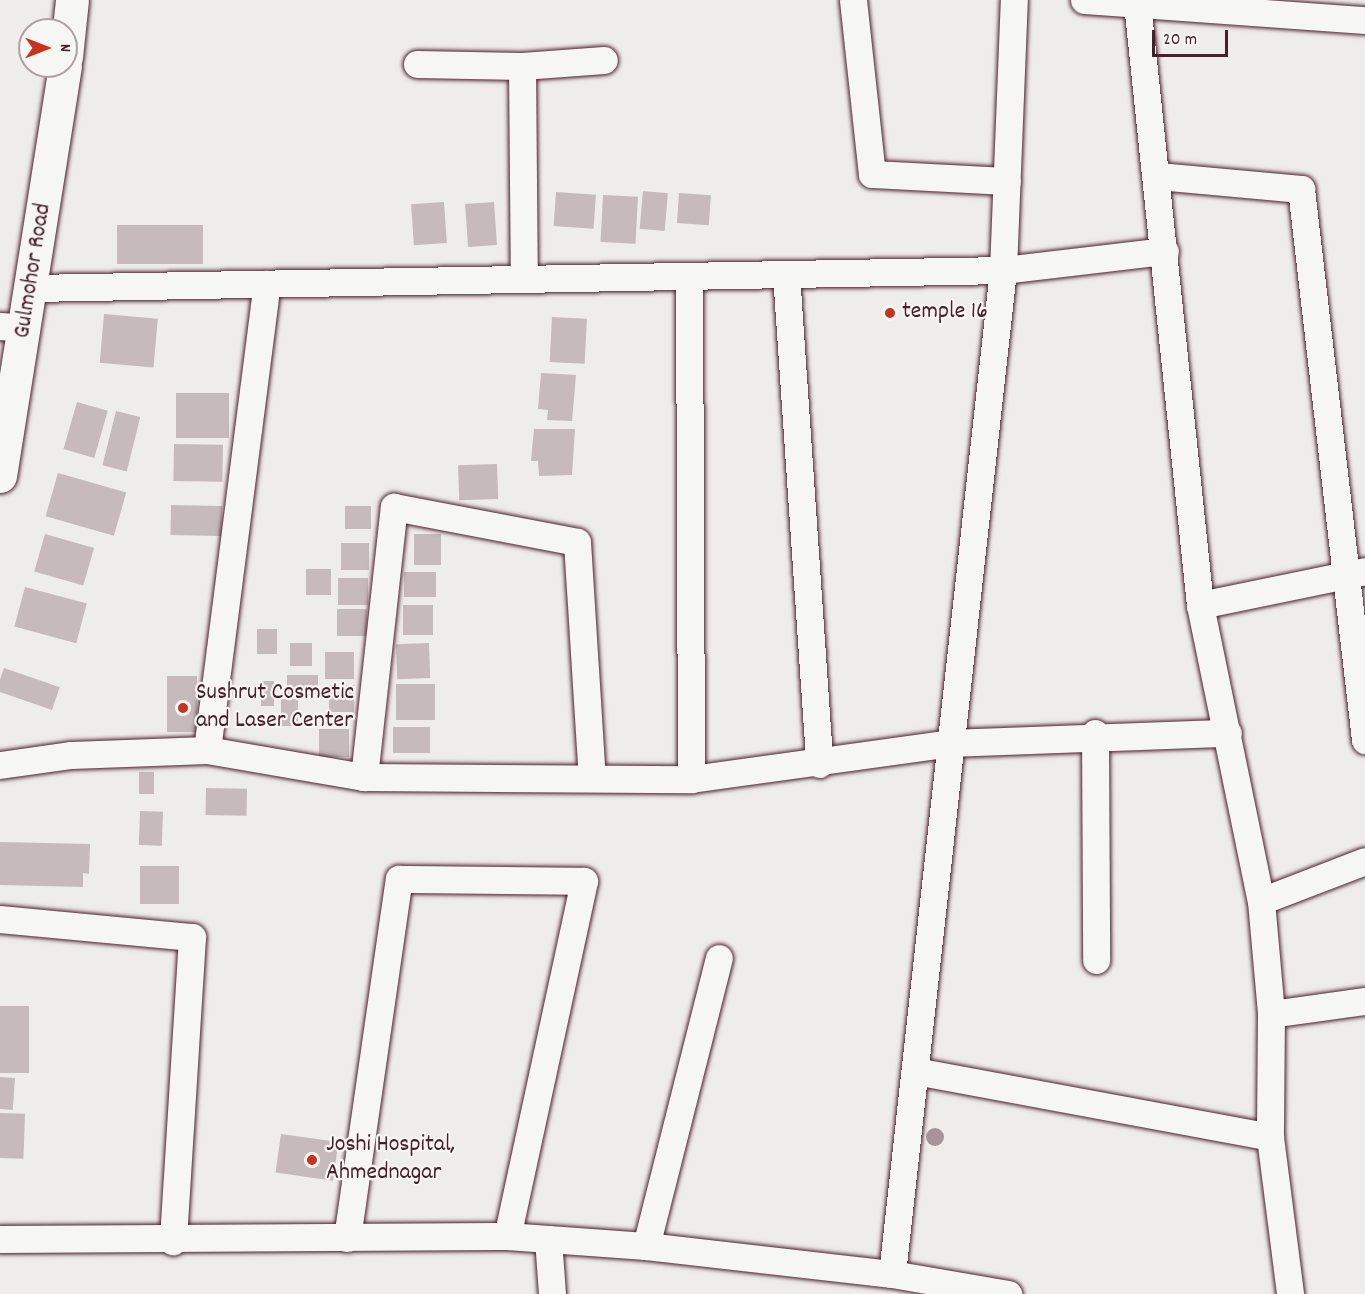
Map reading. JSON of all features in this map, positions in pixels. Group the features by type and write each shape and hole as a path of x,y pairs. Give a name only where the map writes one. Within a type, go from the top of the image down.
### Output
{"street":[{"path":"70,18 72,0"},
{"path":"853,0 872,174 1007,181"},
{"path":"892,1274 1003,270 1014,0"},
{"path":"1083,0 1227,4 1365,20"},
{"path":"1137,3 1158,176 1200,605 1261,901 1271,1014 1270,1137 1290,1294"},
{"path":"417,64 522,66 604,60"},
{"path":"522,66 524,279"},
{"name":"Gulmohor Road","path":"0,476 13,327 32,288 63,78"},
{"path":"1158,176 1301,189 1355,573 1365,740"},
{"path":"32,288 1003,270 1165,251"},
{"path":"786,274 819,764"},
{"path":"689,276 691,779"},
{"path":"207,750 267,284"},
{"path":"364,777 394,507 578,542 592,778"},
{"path":"1200,605 1355,573"},
{"path":"0,765 71,755 207,750 364,777 691,779 819,764 949,743 1052,741 1095,733 1228,733"},
{"path":"1095,733 1096,960"},
{"path":"1261,901 1365,861"},
{"path":"347,1238 399,879 584,881 507,1236"},
{"path":"0,919 192,937 173,1241"},
{"path":"646,1245 719,958"},
{"path":"1271,1014 1365,1000"},
{"path":"915,1071 1270,1137"},
{"path":"0,1239 173,1241 507,1236 646,1245 892,1274 1008,1294"},
{"path":"548,1239 552,1294"}],"building":[{"path":"643,191 668,193 665,231 640,229"},
{"path":"556,192 596,195 594,229 554,226"},
{"path":"679,193 711,195 709,225 677,223"},
{"path":"603,195 638,197 635,244 601,242"},
{"path":"444,202 447,243 414,245 411,204"},
{"path":"494,202 497,245 468,247 465,204"},
{"path":"117,225 203,225 203,264 117,264"},
{"path":"104,314 158,319 154,368 100,363"},
{"path":"552,317 587,319 585,364 550,362"},
{"path":"541,373 576,375 572,421 547,420 548,410 538,409"},
{"path":"176,393 229,393 229,438 176,438"},
{"path":"77,402 108,411 94,458 63,449"},
{"path":"116,411 140,417 127,471 102,465"},
{"path":"534,429 575,429 572,475 539,476 538,461 531,461"},
{"path":"174,444 223,445 222,482 173,481"},
{"path":"497,464 498,499 459,500 458,465"},
{"path":"58,473 126,493 114,536 46,516"},
{"path":"171,505 222,506 221,536 170,535"},
{"path":"345,506 371,506 371,529 345,529"},
{"path":"45,534 94,548 83,586 34,571"},
{"path":"414,534 441,534 441,565 414,565"},
{"path":"341,543 369,543 369,570 341,570"},
{"path":"306,569 331,569 331,595 306,595"},
{"path":"404,572 436,572 436,597 404,597"},
{"path":"338,578 368,578 368,605 338,605"},
{"path":"25,587 87,604 76,643 14,627"},
{"path":"403,605 433,605 433,635 403,635"},
{"path":"337,609 367,609 367,636 337,636"},
{"path":"257,629 277,629 277,654 257,654"},
{"path":"290,643 312,643 312,666 290,666"},
{"path":"429,643 430,678 397,679 396,644"},
{"path":"325,652 354,652 354,679 325,679"},
{"path":"4,668 60,687 52,710 0,692 0,680"},
{"path":"287,675 318,675 318,694 287,694"},
{"path":"167,676 197,676 197,732 167,732"},
{"path":"261,681 274,681 274,706 261,706"},
{"path":"396,684 435,684 435,720 396,720"},
{"path":"329,685 354,685 354,712 329,712"},
{"path":"281,699 298,699 298,726 281,726"},
{"path":"393,727 430,727 430,753 393,753"},
{"path":"319,729 349,729 349,757 319,757"},
{"path":"139,772 154,772 154,794 139,794"},
{"path":"206,788 247,789 247,816 206,815"},
{"path":"140,811 163,812 162,846 139,845"},
{"path":"0,842 90,844 89,874 83,873 83,887 0,885"},
{"path":"140,866 179,866 179,904 140,904"},
{"path":"0,1006 29,1006 29,1073 0,1073"},
{"path":"0,1077 15,1078 13,1110 0,1109"},
{"path":"0,1113 25,1114 23,1159 0,1158"},
{"path":"281,1134 338,1142 333,1181 276,1173"}],"place":[{"name":"temple 16","path":"890,313"},
{"name":"Sushrut Cosmetic and Laser Center","path":"183,708"},
{"name":"Joshi Hospital, Ahmednagar","path":"312,1160"}]}
